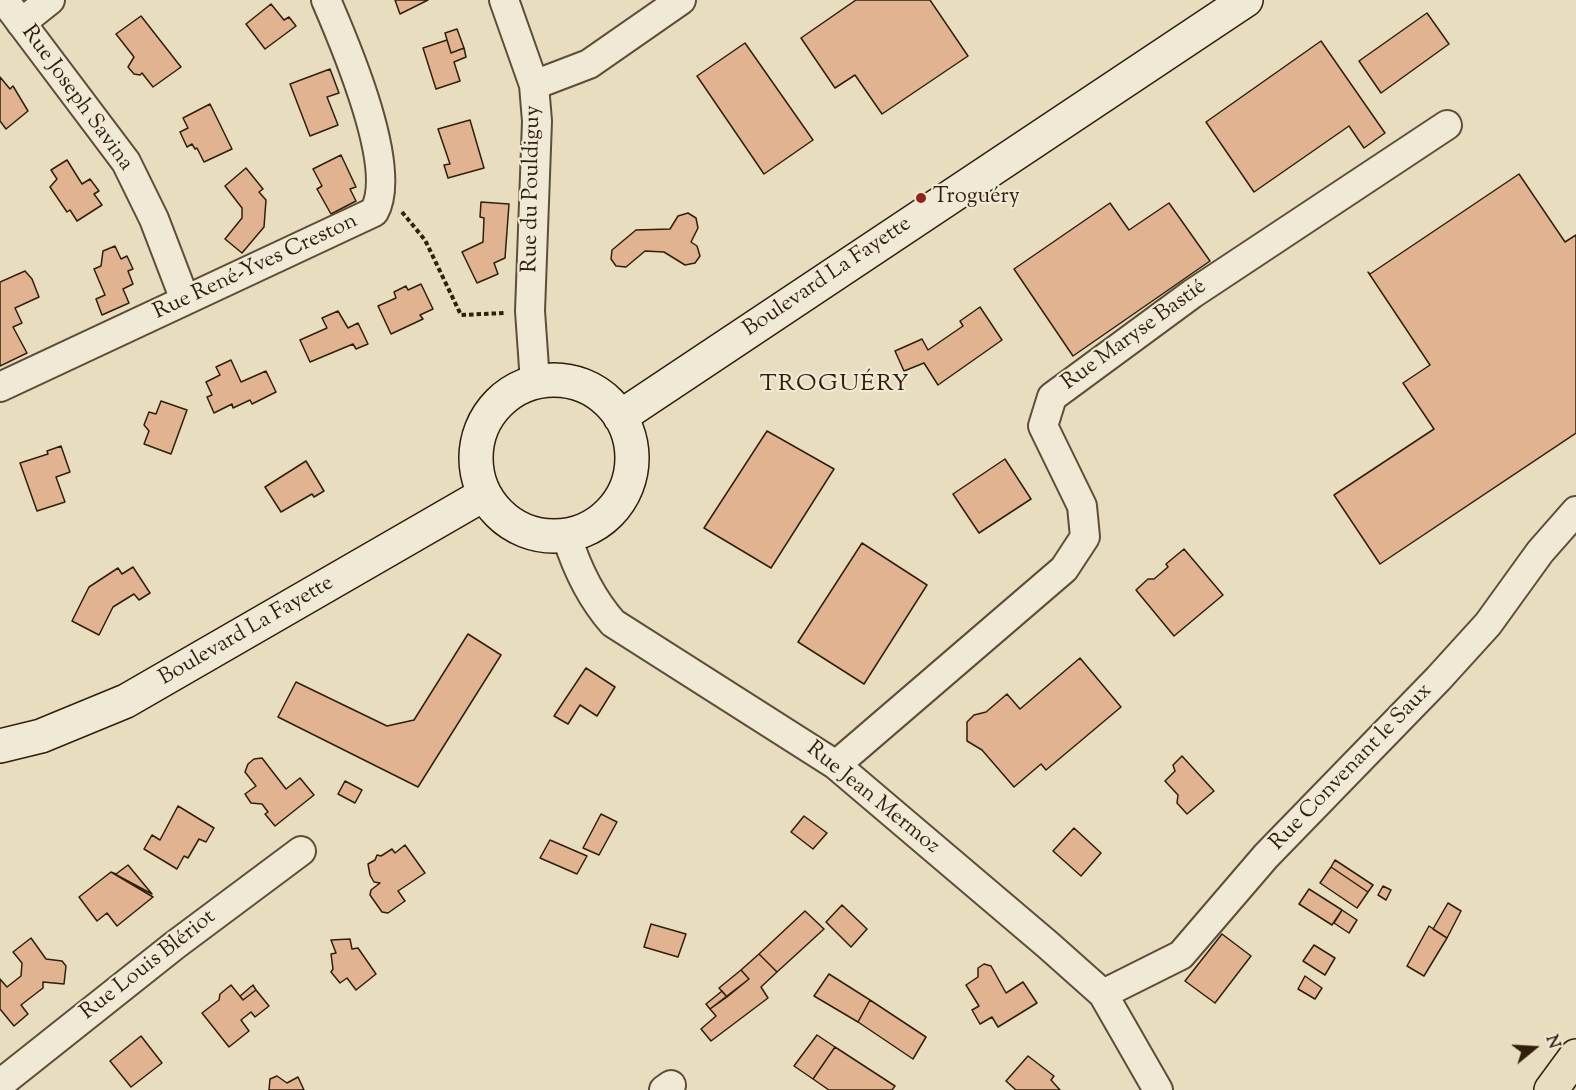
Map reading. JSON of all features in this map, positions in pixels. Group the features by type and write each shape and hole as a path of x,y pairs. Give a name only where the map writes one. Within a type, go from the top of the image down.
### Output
{"main road":[{"name":"Boulevard La Fayette","path":"620,417 1246,0"},
{"path":"550,380 577,383 602,396 620,417 630,441 632,466 626,491 611,513 591,528 567,537 534,535 504,520 483,495 475,470 476,444 484,420 501,400 518,388 534,382 550,380"},
{"name":"Boulevard La Fayette","path":"0,746 41,736 126,701 483,495"},
{"path":"1551,1090 1576,1056"}],"street":[{"name":"Rue Joseph Savina","path":"4,0 126,162 154,219 185,300"},
{"path":"21,22 50,0"},
{"name":"Rue René-Yves Creston","path":"0,387 374,212 380,201 382,177 357,74 326,0"},
{"name":"Rue du Pouldiguy","path":"504,0 534,85 537,121 530,311 534,382"},
{"path":"534,85 589,64 681,0"},
{"name":"Rue Maryse Bastié","path":"836,765 1064,569 1084,537 1082,506 1043,426 1052,397 1192,294 1448,125"},
{"name":"Rue Convenant le Saux","path":"1103,994 1181,955 1266,856 1438,679 1488,624 1540,552 1576,512"},
{"name":"Rue Jean Mermoz","path":"567,537 577,565 596,603 613,623 836,765 1103,994 1158,1090"},
{"name":"Rue Louis Blériot","path":"0,1084 175,945 301,851"}],"path":[{"path":"380,201 405,213 425,240 460,315 530,311"}],"building":[{"path":"395,0 428,0 400,14"},
{"path":"856,0 930,0 968,56 882,114 855,75 835,88 801,38"},
{"path":"271,4 284,20 289,17 296,26 265,49 246,24"},
{"path":"1427,13 1449,44 1381,93 1359,61"},
{"path":"141,16 181,67 153,87 142,73 134,74 128,67 134,57 116,34"},
{"path":"457,29 464,48 451,53 445,33"},
{"path":"447,40 451,53 464,48 466,57 454,62 460,81 436,89 423,48"},
{"path":"1321,41 1385,133 1364,148 1349,126 1254,192 1206,122"},
{"path":"745,43 813,140 764,174 697,76"},
{"path":"330,69 339,93 327,97 338,125 310,136 290,84"},
{"path":"0,77 10,89 13,86 28,111 6,129 0,121"},
{"path":"210,104 232,149 204,162 197,148 195,149 192,144 187,147 180,132 188,128 183,118"},
{"path":"470,120 484,168 448,178 444,165 450,164 438,129"},
{"path":"341,155 356,187 350,189 356,201 331,214 317,189 322,186 313,169"},
{"path":"67,160 82,184 90,179 99,191 94,194 102,205 77,221 70,210 67,212 50,187 57,179 51,170"},
{"path":"246,168 263,189 259,192 266,200 264,227 242,253 225,239 242,218 242,208 225,186"},
{"path":"1519,174 1565,242 1576,235 1576,433 1380,564 1334,495 1434,429 1403,383 1430,365 1368,272 1370,274"},
{"path":"481,202 509,204 505,258 494,263 498,274 477,283 462,252 483,242 484,218 480,217"},
{"path":"1110,203 1129,230 1169,203 1210,261 1073,356 1014,269"},
{"path":"688,213 696,218 698,228 691,242 697,246 700,256 695,263 685,265 664,252 645,251 626,267 616,266 611,259 612,250 636,230 670,229 678,216"},
{"path":"115,246 121,259 127,256 133,269 128,271 133,284 123,289 129,303 102,315 96,299 105,295 94,269 101,266 103,251"},
{"path":"25,271 32,279 39,297 15,308 22,323 13,327 27,353 0,366 0,282"},
{"path":"421,284 433,309 420,315 423,319 391,334 378,306 396,298 394,292 406,286 408,290"},
{"path":"980,307 1002,340 938,385 924,363 904,371 895,351 922,339 928,350 963,326 960,321"},
{"path":"338,311 348,328 358,323 368,344 356,349 353,344 310,362 300,340 327,328 322,318"},
{"path":"231,360 241,382 266,371 276,392 252,404 250,400 233,408 232,404 214,413 207,397 212,395 206,382 220,375 216,367"},
{"path":"161,401 187,410 171,454 144,444 149,431 144,425 149,412 156,414"},
{"path":"767,431 834,469 771,568 704,528"},
{"path":"61,446 70,472 56,477 65,502 37,511 20,463 48,454 47,451"},
{"path":"1005,459 1031,499 979,533 953,494"},
{"path":"306,461 324,491 314,497 312,494 281,512 265,487"},
{"path":"862,543 927,585 864,684 798,642"},
{"path":"1184,549 1223,595 1174,636 1136,590 1148,579 1154,579 1168,567 1166,564"},
{"path":"133,567 150,593 139,600 134,594 113,607 99,635 72,621 89,587 118,568 122,574"},
{"path":"468,634 501,655 418,787 278,717 296,682 387,726 414,720"},
{"path":"1080,658 1121,707 1046,770 1041,764 1014,787 982,750 967,741 967,722 974,715 986,712 1007,694 1020,709"},
{"path":"586,668 615,687 597,716 580,705 568,724 554,716"},
{"path":"1182,756 1214,791 1187,814 1177,803 1178,795 1165,781 1175,771 1173,765"},
{"path":"262,758 286,789 300,778 314,795 275,826 265,814 268,812 262,804 251,803 245,794 256,786 245,772 248,764 254,759"},
{"path":"345,781 362,790 355,803 338,794"},
{"path":"178,806 214,828 206,842 199,839 188,858 184,856 177,869 144,849 152,835 160,840"},
{"path":"601,814 617,822 599,855 583,848"},
{"path":"804,816 827,833 813,849 791,832"},
{"path":"1074,828 1101,853 1081,876 1053,851"},
{"path":"550,840 587,856 577,874 540,858"},
{"path":"405,845 425,873 398,891 405,901 388,913 382,912 370,895 371,890 380,883 374,882 368,864 375,860 377,855 381,856 392,849 395,853"},
{"path":"1335,860 1373,885 1368,892 1331,867"},
{"path":"128,865 152,894 111,872 116,874"},
{"path":"1331,867 1368,892 1357,908 1320,883"},
{"path":"111,872 153,897 117,926 107,913 97,921 79,897"},
{"path":"1383,886 1391,890 1386,900 1378,895"},
{"path":"1309,889 1342,910 1332,925 1299,904"},
{"path":"1448,903 1461,911 1447,938 1433,929"},
{"path":"842,905 867,929 851,947 826,922"},
{"path":"1342,910 1357,920 1349,933 1334,923"},
{"path":"805,911 824,929 777,972 759,954"},
{"path":"651,924 686,934 678,957 644,947"},
{"path":"1429,926 1447,938 1424,976 1407,966"},
{"path":"1222,934 1251,956 1215,1003 1185,981"},
{"path":"31,938 46,959 62,961 66,966 64,984 43,982 43,988 21,1005 28,1014 14,1026 0,1009 0,979 7,987 21,976 22,963 13,952"},
{"path":"350,939 352,949 358,948 376,974 356,990 347,978 340,983 331,972 333,969 331,954 336,953 331,940"},
{"path":"1314,945 1335,958 1325,975 1303,961"},
{"path":"759,954 777,972 761,987 768,998 711,1041 701,1029 716,1016 710,1009 749,979 741,970"},
{"path":"984,964 991,966 1006,993 1023,982 1037,1003 998,1027 992,1017 980,1024 972,1010 979,1006 966,985 978,977 978,968"},
{"path":"741,970 749,979 727,997 719,988"},
{"path":"829,974 870,1000 858,1022 814,996"},
{"path":"1305,976 1322,988 1315,999 1298,989"},
{"path":"231,985 243,1000 256,990 269,1006 255,1017 251,1012 241,1020 249,1031 229,1047 202,1013 219,1000 220,994"},
{"path":"253,985 256,990 243,1000 240,996"},
{"path":"722,991 727,997 710,1009 706,1004"},
{"path":"870,1000 926,1037 913,1059 858,1022"},
{"path":"817,1035 835,1047 813,1079 794,1066"},
{"path":"141,1036 162,1063 131,1087 110,1061"},
{"path":"835,1047 895,1086 892,1090 829,1090 813,1079"},
{"path":"1028,1056 1054,1076 1051,1080 1060,1090 1016,1090 1006,1081"},
{"path":"277,1076 287,1083 298,1077 304,1090 269,1090 270,1079"}],"place":[{"name":"Troguéry","path":"921,198"}],"district":[{"name":"TROGUÉRY","path":"835,386"}]}
